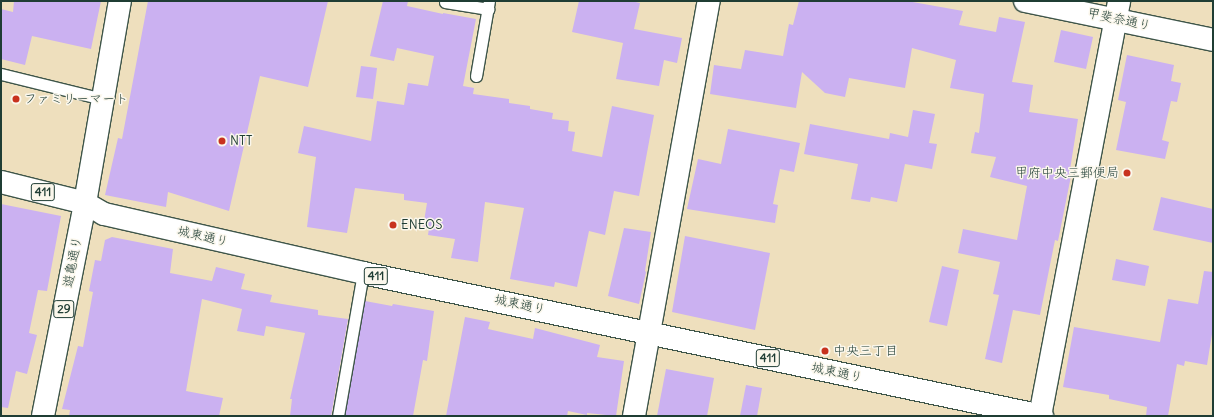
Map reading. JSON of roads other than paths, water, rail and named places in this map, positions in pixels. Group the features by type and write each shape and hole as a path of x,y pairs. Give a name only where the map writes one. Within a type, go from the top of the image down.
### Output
{"main road":[{"name":"遊亀通り","path":"44,416 85,203 120,1"},
{"path":"634,416 709,1"},
{"name":"甲斐奈通り","path":"1025,1 1117,10 1213,40"},
{"path":"1040,416 1117,10"},
{"name":"城東通り","path":"1,182 85,203 104,214 363,273 1040,416"}],"lane":[{"path":"445,2 488,5 476,76"},
{"path":"1,74 103,99"},
{"path":"338,416 363,273"}],"place":[{"name":"ファミリーマート","path":"16,99"},
{"name":"NTT","path":"222,141"},
{"name":"甲府中央三郵便局","path":"1127,173"},
{"name":"ENEOS","path":"393,225"},
{"name":"中央三丁目","path":"825,351"}]}
